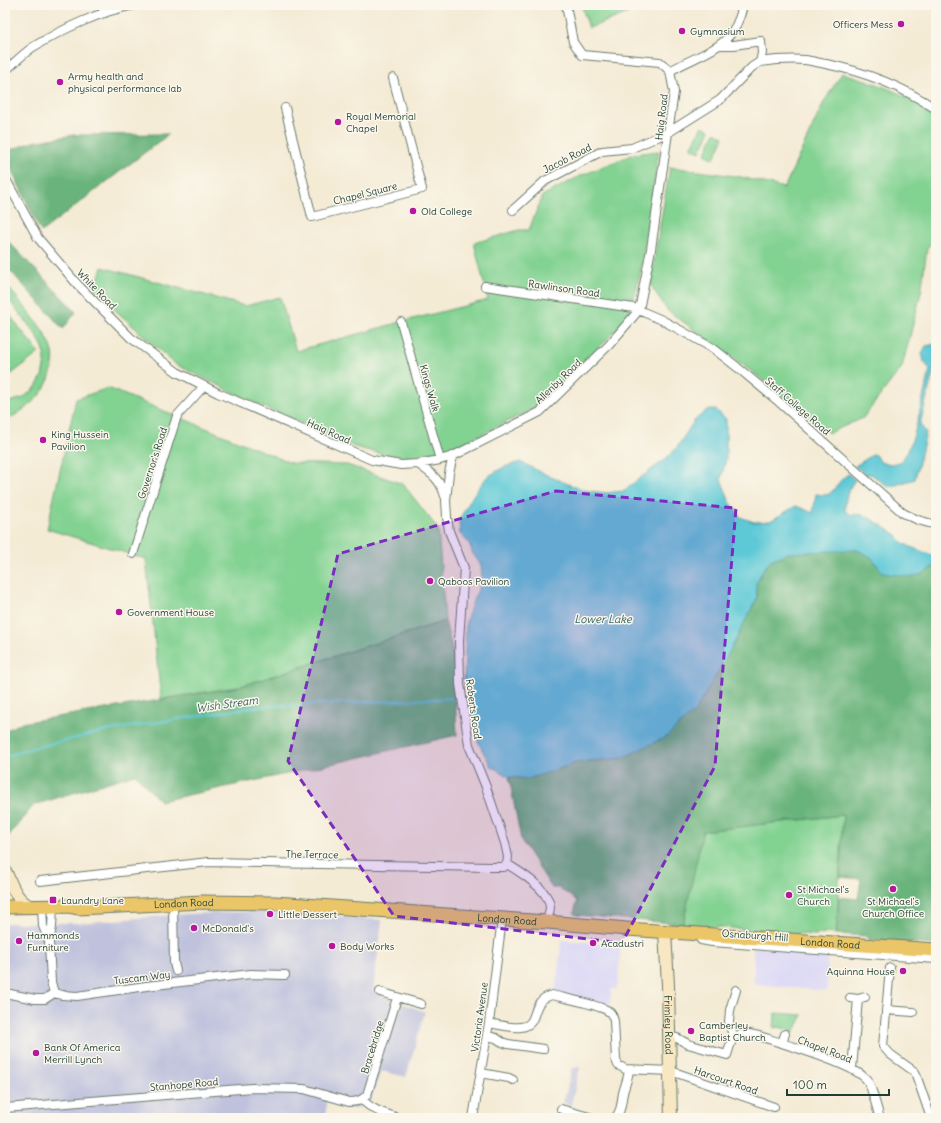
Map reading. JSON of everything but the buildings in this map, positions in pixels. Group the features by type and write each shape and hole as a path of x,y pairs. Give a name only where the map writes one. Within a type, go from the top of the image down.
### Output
{"main road":[{"path":"7,874 23,904 44,909"},
{"path":"7,874 8,911"},
{"name":"London Road","path":"8,911 44,909 70,912 78,908 270,902 665,932 936,950"},
{"name":"Frimley Road","path":"665,932 671,1071 671,1118"}],"street":[{"path":"101,5 105,13"},
{"path":"5,71 32,48 53,36 120,7 135,5"},
{"path":"566,5 573,42 582,55 660,62 670,71 722,44 740,19 743,5"},
{"path":"722,44 734,45 761,41 762,53 760,62 777,60 806,60 838,67 877,78 904,90 936,109"},
{"name":"Jacob Road","path":"513,210 545,181 602,151 632,148 669,132 720,100 752,67 760,62"},
{"name":"Haig Road","path":"639,310 651,249 669,132 674,92 670,71"},
{"name":"Chapel Square","path":"285,108 312,217 422,189 393,78"},
{"name":"White Road","path":"5,178 38,238 77,284 131,338 177,372 204,386"},
{"name":"Rawlinson Road","path":"485,286 634,308 639,310"},
{"name":"Allenby Road","path":"453,456 540,412 609,345 639,310"},
{"name":"Staff College Road","path":"639,310 714,349 779,402 903,513 936,526"},
{"name":"Kings Walk","path":"401,322 440,460"},
{"name":"Haig Road","path":"204,386 372,460 401,465 418,464 453,456"},
{"name":"Governor's Road","path":"133,554 177,416 204,386"},
{"path":"446,500 449,473 453,456"},
{"path":"418,464 434,475 442,486 446,500"},
{"name":"Roberts Road","path":"446,500 449,531 464,568 460,633 460,684 469,745 486,787 505,844 508,857 507,864"},
{"name":"The Terrace","path":"40,881 209,862 491,867 504,866 507,864"},
{"path":"507,864 540,888 547,896 550,906 547,922"},
{"path":"173,904 174,963 176,971"},
{"path":"44,909 43,926 49,942 51,982 54,993"},
{"name":"Victoria Avenue","path":"473,1118 489,1023 502,919"},
{"name":"Osnaburgh Hill","path":"696,933 701,940 712,942 936,959"},
{"path":"890,968 883,1046 890,1054 915,1072 931,1118"},
{"name":"Tuscam Way","path":"5,992 35,999 45,999 54,993 77,996 146,986 243,975 285,974"},
{"path":"669,1037 678,1038 688,1044 727,1055 733,1036 729,1022 730,1010 736,990"},
{"path":"380,992 421,1004"},
{"path":"489,1023 520,1027 526,1026 531,1023 541,1000 552,995 606,1009 613,1016 614,1021 616,1060 618,1065 629,1070 628,1079 623,1092 621,1108 615,1118"},
{"name":"Bracebridge","path":"362,1100 367,1095 397,998"},
{"path":"852,1069 858,998"},
{"path":"886,1010 913,1012"},
{"name":"Chapel Road","path":"782,1043 784,1034"},
{"name":"Chapel Road","path":"733,1036 754,1035 782,1043 852,1069 863,1076 868,1082 880,1118"},
{"path":"487,1036 496,1038 508,1044 543,1049"},
{"name":"Harcourt Road","path":"629,1070 671,1071 774,1107"},
{"path":"481,1073 509,1078 512,1080"},
{"name":"Stanhope Road","path":"5,1108 252,1088 304,1089 349,1102 362,1100"},
{"path":"362,1100 385,1116 398,1118"},
{"path":"561,1109 593,1118"}],"highlighted area":[{"path":"556,491 736,508 715,766 622,943 394,916 288,761 338,554"}],"shaded area":[{"path":"265,911 382,920 373,992 425,1012 406,1077 381,1071 370,1102 354,1109 326,1101 326,1118 5,1118 5,923 78,923 187,914"},
{"path":"562,940 621,945 617,989 611,989 610,1005 598,1005 555,992"},
{"path":"753,947 828,952 827,991 754,984"},
{"path":"580,1067 571,1105 563,1103 572,1068"}],"green space":[{"path":"581,5 625,5 628,13 589,28"},
{"path":"842,73 891,90 914,101 936,115 936,237 927,248 921,293 902,367 863,418 829,433 755,374 667,310 650,284 670,167 741,177 784,188 824,102"},
{"path":"702,126 710,130 700,152 691,148"},
{"path":"715,132 724,137 714,159 705,154"},
{"path":"169,134 41,232 5,156 5,152 33,142 74,135"},
{"path":"659,151 640,275 629,316 577,371 531,410 454,448 400,459 355,447 261,406 175,364 94,291 102,267 245,306 280,297 296,351 488,300 474,243 519,230 529,230 542,196 580,176 634,154"},
{"path":"5,235 7,240 76,312 63,329 5,265"},
{"path":"5,283 32,316 45,335 50,344 54,358 49,379 40,394 28,405 30,405 5,422 5,402 23,398 36,387 42,376 45,361 43,347 35,333 5,295"},
{"path":"5,309 39,353 5,379"},
{"path":"108,388 291,463 347,465 403,484 438,529 445,621 238,687 161,699 146,559 47,529 76,399"},
{"path":"857,550 871,557 883,573 922,574 936,565 936,945 870,940 865,936 836,934 839,897 858,899 861,879 840,877 843,815 703,831 683,924 576,915 574,913 577,901 559,888 552,888 521,840 509,777 528,779 579,762 622,758 730,651 757,598 756,584 763,570 771,560 788,553"},
{"path":"445,621 453,651 457,735 160,801 135,774 34,805 5,840 5,731 21,723 238,687"},
{"path":"843,815 836,934 825,933 816,935 683,924 702,831"},
{"path":"775,1013 803,1015 794,1032 779,1027 774,1028"}],"water":[{"path":"936,344 936,367 934,369 920,424 926,433 915,479 889,487 871,474 866,475 855,466 874,454 882,463 893,464 901,461 907,453 914,435 930,369 924,362 922,353 926,346"},
{"name":"Lower Lake","path":"707,410 716,410 726,419 726,459 721,479 729,500 740,517 754,522 770,521 796,506 813,513 816,494 829,494 848,474 855,480 847,494 845,510 852,515 866,516 897,535 899,539 908,545 936,556 936,565 922,574 912,577 883,573 871,557 857,550 788,553 771,560 763,570 756,584 757,598 730,651 695,711 666,737 622,758 579,762 528,779 509,777 491,766 478,742 464,682 466,622 474,598 482,582 481,565 473,554 469,543 460,534 459,520 474,494 487,477 504,467 520,462 583,490 606,493 623,491 663,461 676,449 694,421"}],"waterway":[{"name":"Wish Stream","path":"5,757 25,750 110,730 254,707 456,698"}],"place":[{"name":"Officers Mess","path":"901,24"},
{"name":"Gymnasium","path":"682,31"},
{"name":"Army health and physical performance lab","path":"60,82"},
{"name":"Royal Memorial Chapel","path":"338,122"},
{"name":"Old College","path":"413,211"},
{"name":"King Hussein Pavilion","path":"43,440"},
{"name":"Qaboos Pavilion","path":"430,581"},
{"name":"Government House","path":"119,612"},
{"name":"St Michael's Church Office","path":"893,889"},
{"name":"St Michael's Church","path":"789,895"},
{"name":"Laundry Lane","path":"53,900"},
{"name":"Little Dessert","path":"270,914"},
{"name":"McDonald's","path":"194,928"},
{"name":"Hammonds Furniture","path":"19,941"},
{"name":"Acadustri","path":"593,943"},
{"name":"Body Works","path":"332,946"},
{"name":"Aquinna House","path":"903,971"},
{"name":"Camberley Baptist Church","path":"691,1031"},
{"name":"Bank Of America Merrill Lynch","path":"36,1053"}]}
